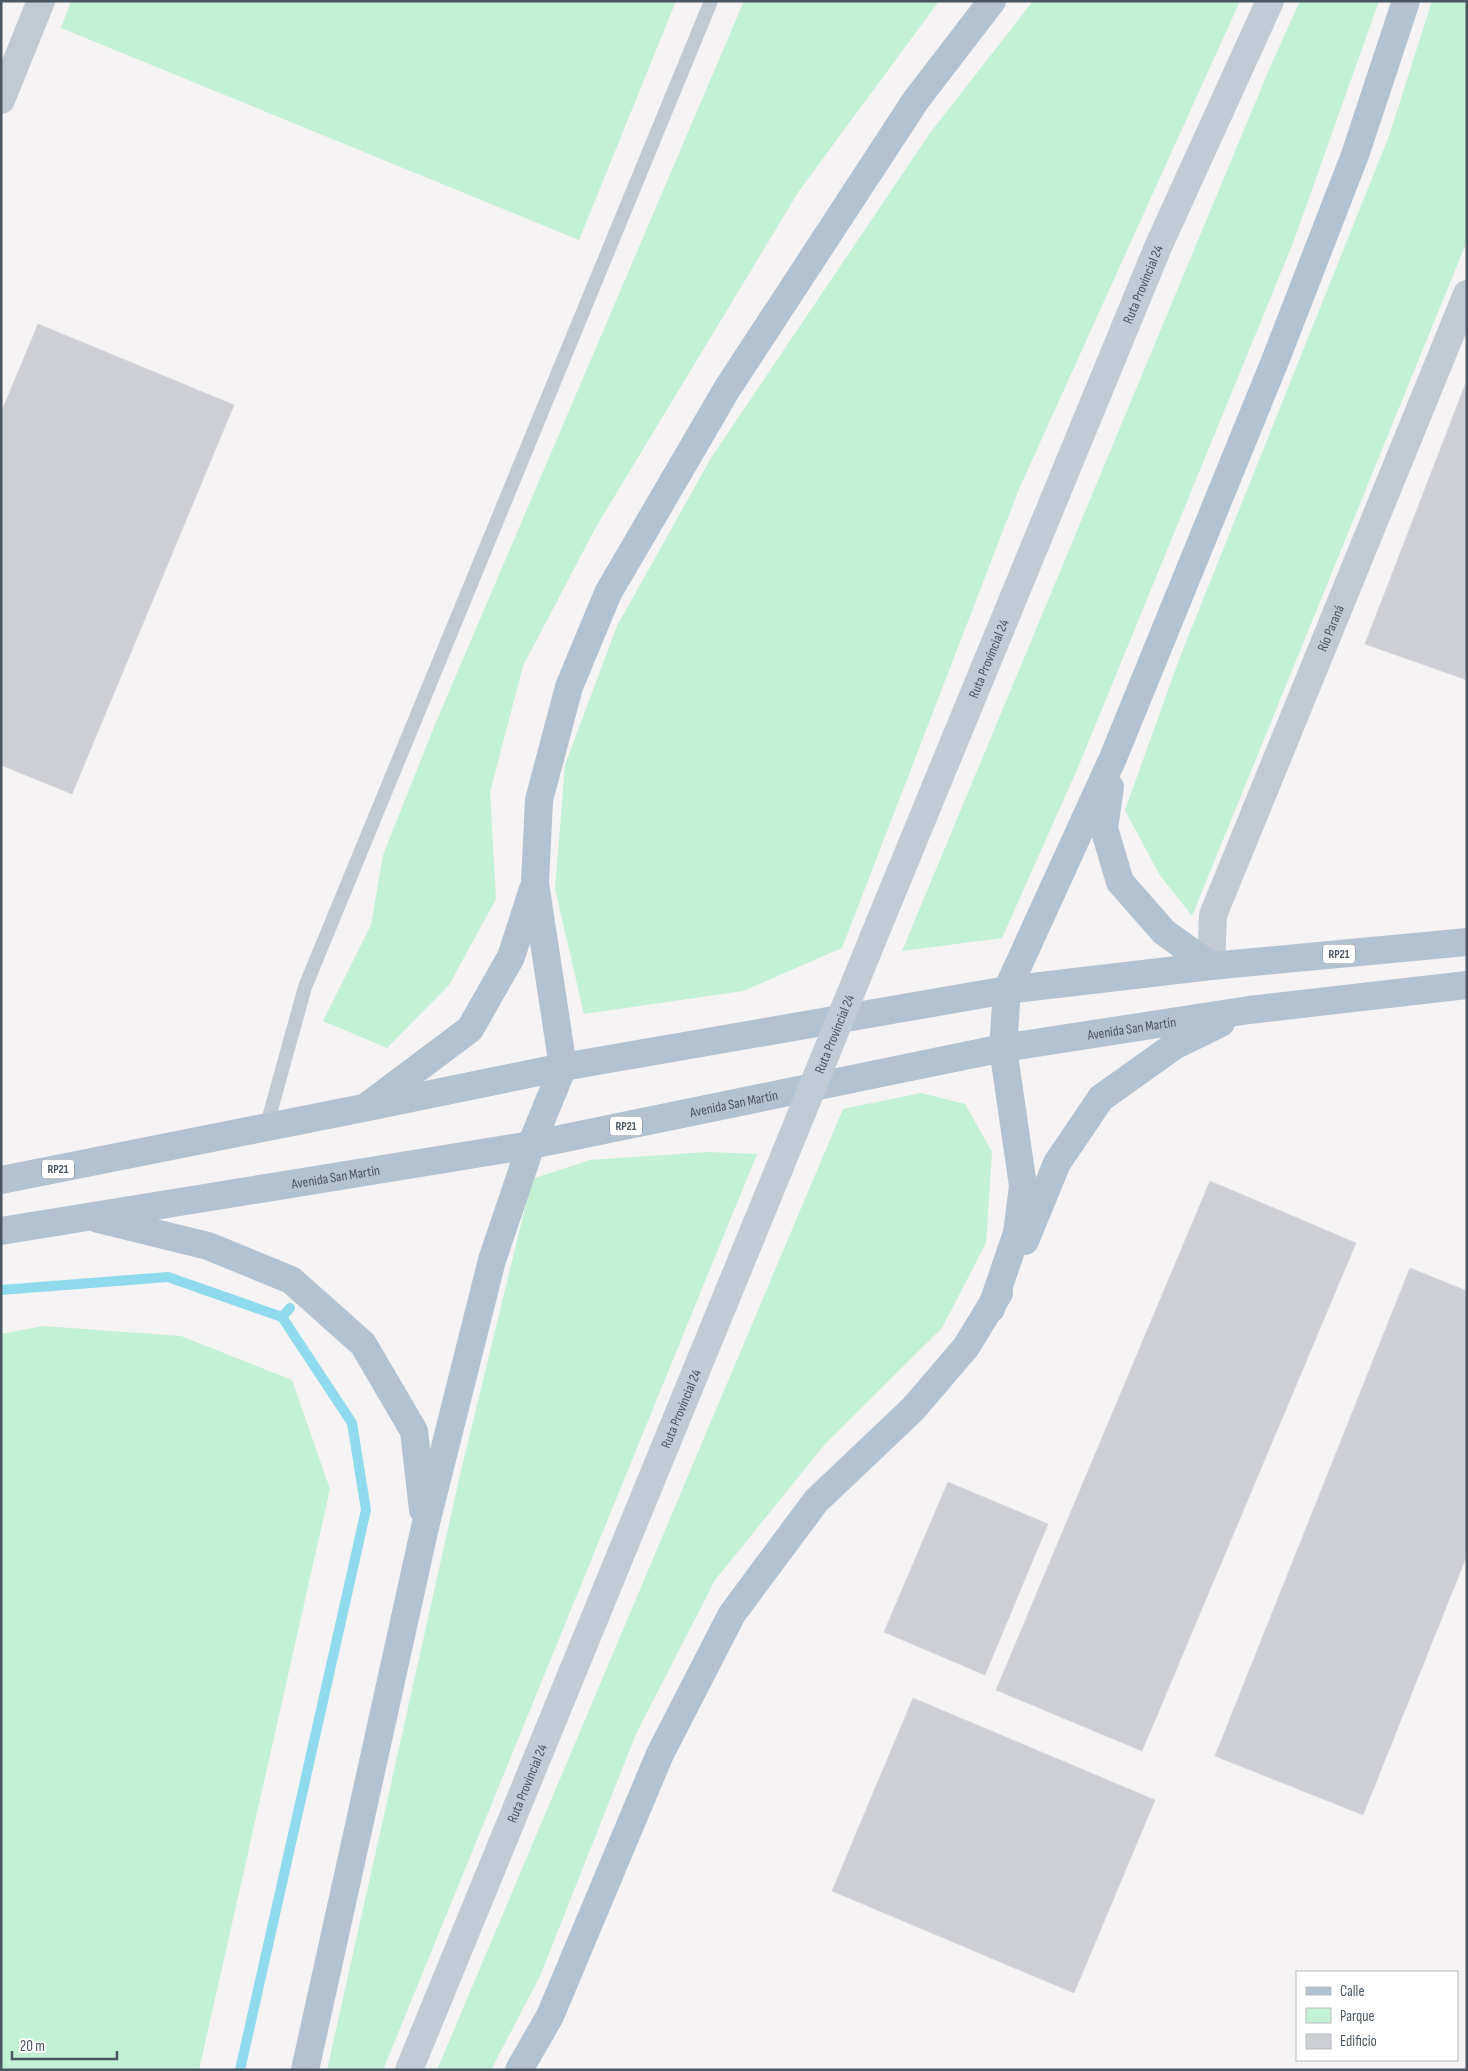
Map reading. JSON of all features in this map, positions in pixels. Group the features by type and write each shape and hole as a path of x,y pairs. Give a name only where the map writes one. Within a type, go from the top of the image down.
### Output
{"main road":[{"path":"305,2070 424,1527 492,1260 531,1146 562,1067 535,883 539,800 569,687 608,593 738,373 916,100 992,1"},
{"name":"Ruta Provincial 24","path":"409,2070 1158,247 1270,1"},
{"path":"991,1309 1017,1233 1023,1186 1003,1048 1007,990 1113,758 1274,361 1355,155 1406,1"},
{"path":"1113,758 1104,828 1120,882 1164,932 1211,966"},
{"path":"363,1108 470,1029 511,957 535,883"},
{"name":"RP21","path":"1,1180 562,1067 1007,990 1211,966 1467,942"},
{"name":"Avenida San Martín","path":"1,1231 531,1146 1003,1048 1249,1010 1467,985"},
{"path":"519,2070 550,2016 660,1754 732,1614 816,1501 913,1409 966,1347 991,1309 1032,1227 1057,1163 1101,1098 1174,1046 1249,1010"},
{"path":"86,1216 208,1246 291,1280 363,1344 414,1431 424,1527"}],"street":[{"path":"1,100 41,1"},
{"name":"Río Paraná","path":"1211,966 1213,916 1467,294"}],"lane":[{"path":"266,1128 305,987 711,1"}],"green space":[{"path":"71,1 676,1 579,240 61,28"},
{"path":"744,1 939,1 799,191 596,527 523,666 490,792 496,899 449,985 387,1048 323,1021 371,925 383,855 434,727"},
{"path":"1033,1 1240,1 1019,489 842,948 743,991 584,1014 555,889 565,765 617,626 711,458 930,133"},
{"path":"1300,1 1379,1 1293,243 1079,765 1002,938 902,951 1271,65"},
{"path":"1432,1 1467,1 1467,241 1192,916 1159,874 1125,810 1180,657 1389,136"},
{"path":"921,1093 965,1104 992,1152 986,1243 942,1328 826,1443 715,1580 636,1734 540,1976 491,2070 437,2070 843,1109"},
{"path":"707,1152 757,1154 383,2070 327,2070 460,1475 532,1179 590,1160"},
{"path":"43,1326 181,1336 292,1380 330,1489 199,2070 1,2070 1,1334"}],"building":[{"path":"38,324 234,405 72,794 1,765 1,413"},
{"path":"1467,380 1467,680 1365,644"},
{"path":"1210,1181 1356,1243 1142,1751 996,1690"},
{"path":"1410,1268 1467,1291 1467,1555 1363,1815 1215,1756"},
{"path":"948,1482 1048,1524 985,1675 884,1632"},
{"path":"913,1698 1155,1800 1074,1993 832,1891"}],"waterway":[{"path":"1,1290 168,1277 282,1317 352,1423 366,1510 240,2070"},
{"path":"282,1317 290,1308"}]}
